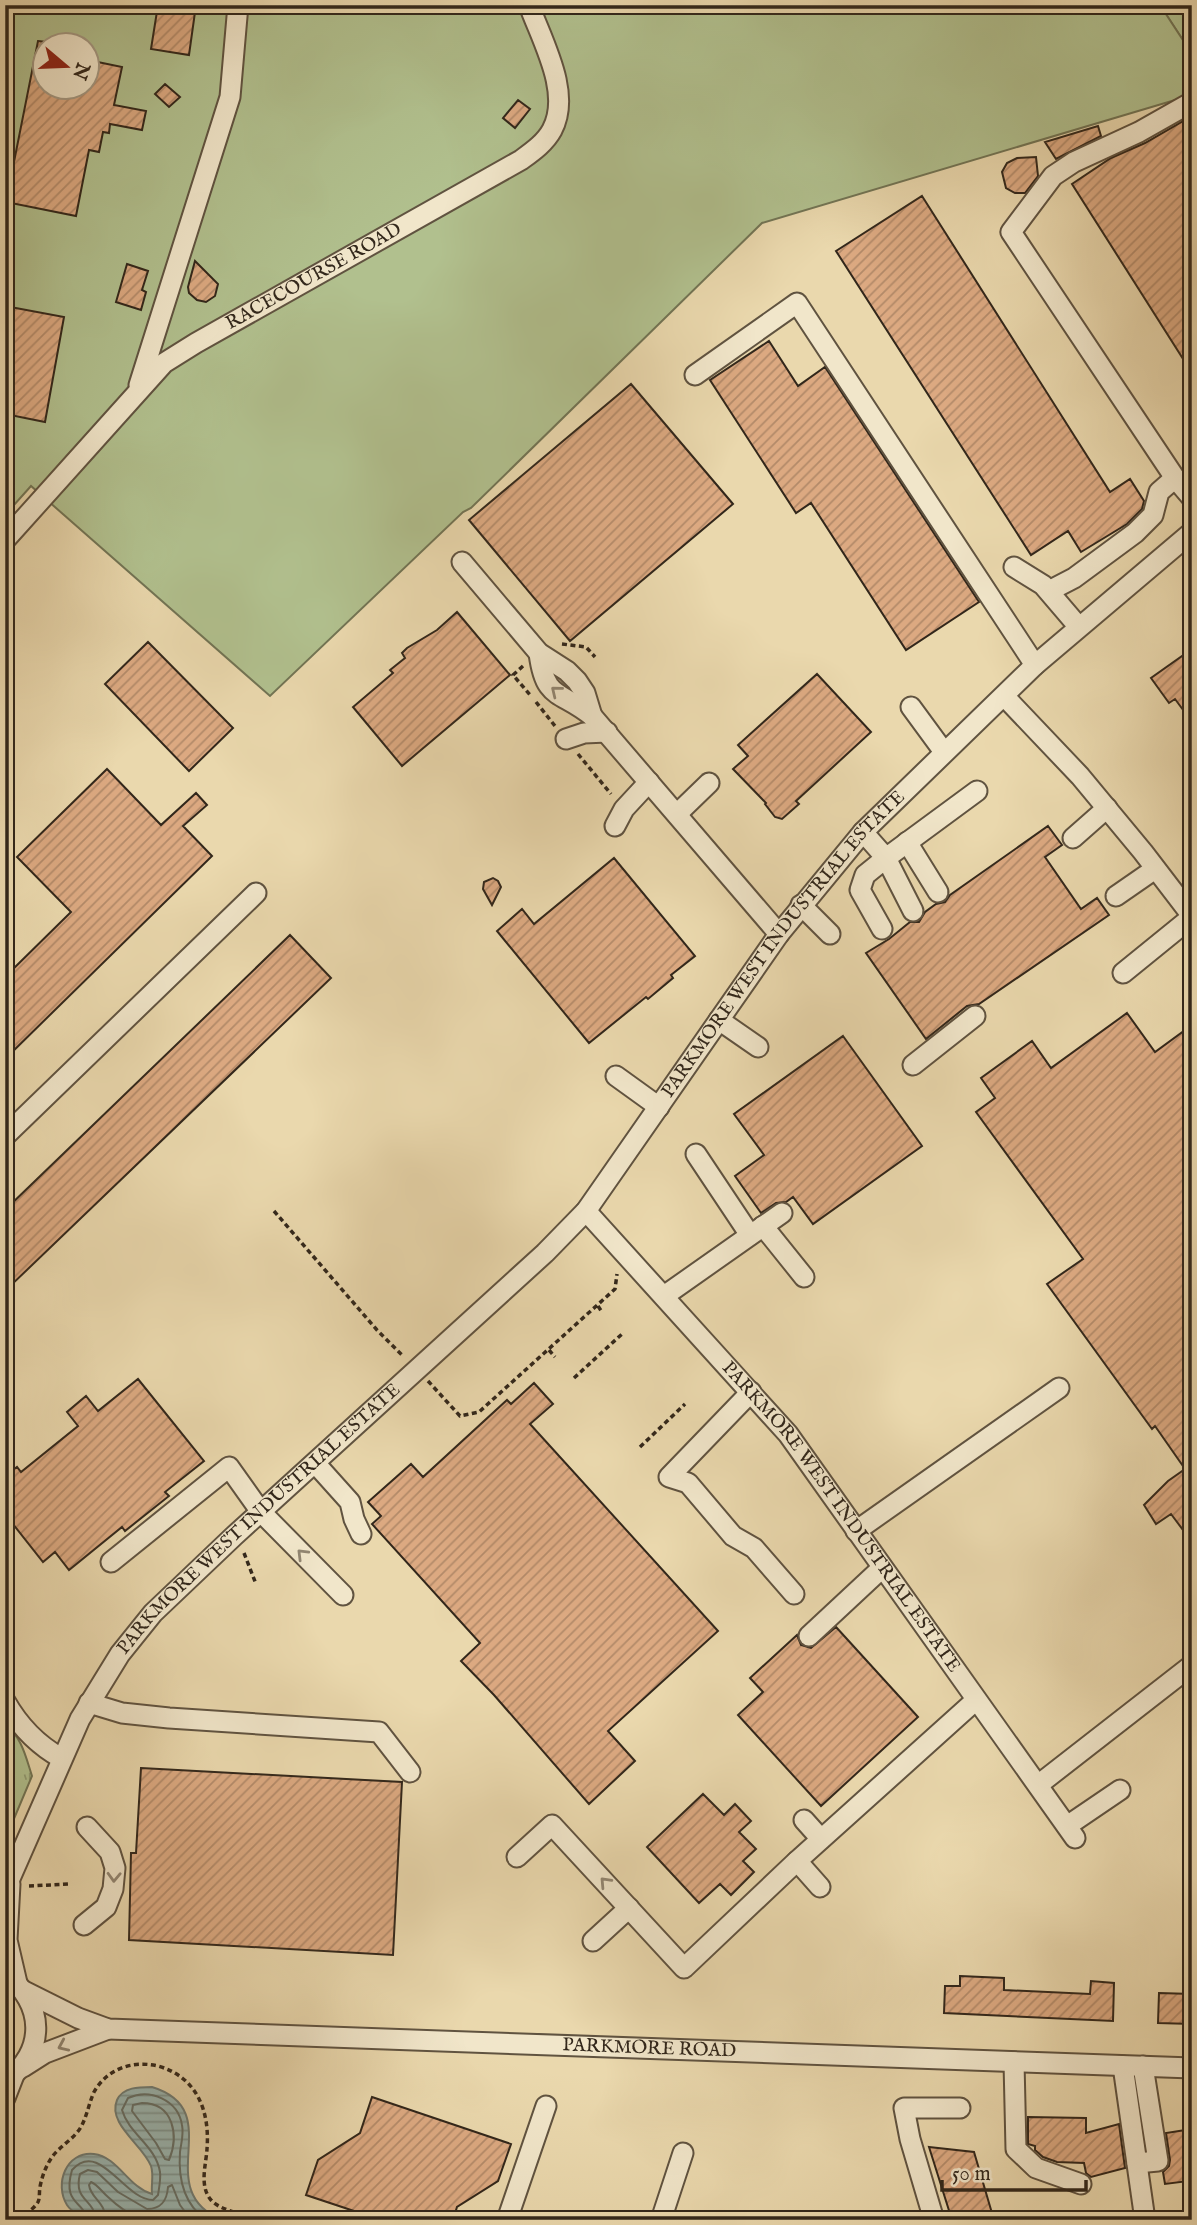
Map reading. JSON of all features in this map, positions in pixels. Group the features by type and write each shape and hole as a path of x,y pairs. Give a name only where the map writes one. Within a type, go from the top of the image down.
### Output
{"street":[{"path":"137,392 230,97 238,5"},
{"name":"RACECOURSE ROAD","path":"5,540 164,363 509,167 538,147 552,132 560,102 557,81 529,5"},
{"path":"1049,591 1074,578 1135,533 1153,515 1158,492 1185,485 1011,232 1053,176 1074,162 1139,132 1192,102"},
{"path":"695,375 797,303 1035,665"},
{"name":"PARKMORE WEST INDUSTRIAL ESTATE","path":"5,2098 14,2075 33,2047 36,2022 32,2006 16,1983 8,1940 8,1887 61,1758 89,1703 120,1654 153,1613 545,1253 586,1211 779,934 863,832 1035,665 1192,531"},
{"path":"462,562 539,653 567,671 577,681 585,693 592,716 779,934"},
{"path":"1014,567 1043,585 1078,626"},
{"path":"1004,696 1107,808 1192,916 1123,973"},
{"path":"911,708 944,752"},
{"path":"566,739 584,733 607,733"},
{"path":"615,826 624,809 649,782"},
{"path":"677,814 709,783"},
{"path":"882,929 860,890 865,875 977,791"},
{"path":"1073,838 1107,808"},
{"path":"863,832 886,858 912,911"},
{"path":"907,842 938,892"},
{"path":"1115,896 1156,869"},
{"path":"5,1136 256,893"},
{"path":"801,905 830,934"},
{"path":"913,1065 975,1016"},
{"path":"719,1020 758,1047"},
{"path":"616,1076 659,1107"},
{"path":"696,1154 757,1230 804,1277"},
{"name":"PARKMORE WEST INDUSTRIAL ESTATE","path":"586,1211 788,1434 1071,1832 1120,1790"},
{"path":"664,1296 782,1213"},
{"path":"856,1531 1059,1388"},
{"path":"751,1392 669,1477 688,1483 733,1536 754,1548 794,1594"},
{"path":"315,1463 350,1502 361,1534"},
{"path":"111,1562 229,1467 261,1512 343,1595"},
{"path":"809,1636 882,1568"},
{"path":"1038,1785 1192,1665"},
{"path":"517,1857 552,1825 684,1968 797,1861 976,1700"},
{"path":"89,1703 122,1713 169,1718 379,1732 410,1772"},
{"path":"6,1704 38,1745 61,1758"},
{"path":"804,1819 821,1839"},
{"path":"84,1925 106,1907 113,1889 115,1868 110,1852 87,1827"},
{"path":"797,1861 820,1887"},
{"path":"593,1941 629,1908"},
{"name":"PARKMORE ROAD","path":"16,1983 78,2018 108,2029 1192,2068"},
{"name":"PARKMORE ROAD","path":"14,2075 45,2053 108,2029"},
{"path":"1014,2062 1016,2149 1036,2168 1082,2184"},
{"path":"1133,2066 1158,2161 1137,2163 1145,2220"},
{"path":"508,2220 546,2106"},
{"path":"934,2220 910,2139 904,2108 960,2108"},
{"path":"661,2220 683,2153"}],"path":[{"path":"597,1306 603,1312"},
{"path":"574,1378 622,1335"},
{"path":"549,1350 555,1357"},
{"path":"640,1447 685,1404"},
{"path":"234,1536 243,1550 256,1584"},
{"path":"8,1887 69,1884"},
{"path":"18,2220 39,2201 44,2171 53,2156 80,2128 101,2082 124,2066 138,2064 172,2071 199,2094 206,2111 208,2128 205,2171 207,2194 218,2206 260,2220"}],"green space":[{"path":"5,5 1160,5 1192,54 1192,95 762,223 471,508 463,512 270,696 31,486 5,515"},
{"path":"1160,5 1192,5 1192,54"},
{"path":"5,1726 19,1741 32,1776 5,1840"}],"water":[{"path":"152,2087 174,2098 185,2114 189,2131 188,2171 191,2190 201,2206 222,2220 83,2220 67,2205 63,2197 62,2179 70,2163 84,2154 102,2156 117,2166 136,2185 152,2194 151,2166 121,2126 115,2109 123,2092"}],"building":[{"path":"158,5 196,5 189,55 151,49"},
{"path":"102,63 122,67 114,105 146,111 142,130 110,124 109,133 103,132 99,152 89,150 76,216 6,202 32,71 32,102 102,102"},
{"path":"165,84 180,97 169,107 155,94"},
{"path":"518,100 530,109 515,128 503,118"},
{"path":"1192,116 1192,373 1072,184 1111,158 1145,143"},
{"path":"1098,126 1101,136 1056,159 1045,142"},
{"path":"1036,157 1038,176 1025,193 1015,193 1006,188 1002,172 1007,163 1017,158"},
{"path":"922,196 1110,492 1130,479 1144,501 1142,509 1127,524 1081,552 1068,531 1031,555 836,251"},
{"path":"195,261 218,284 215,296 206,302 197,300 189,293"},
{"path":"127,264 148,271 142,290 146,292 141,310 116,302"},
{"path":"5,306 64,317 45,422 5,414"},
{"path":"769,341 798,386 825,367 979,602 906,650 811,503 796,513 710,380"},
{"path":"631,384 733,504 570,641 469,520"},
{"path":"457,612 510,675 402,766 353,707 393,673 390,670 405,658 402,653 407,648 437,630"},
{"path":"148,642 233,728 189,771 105,684"},
{"path":"1192,649 1192,722 1175,699 1169,703 1151,678"},
{"path":"817,674 871,732 796,801 799,804 782,819 775,817 766,803 733,769 748,756 738,745"},
{"path":"107,769 161,825 196,793 207,805 183,826 212,856 5,1059 5,977 71,912 17,857"},
{"path":"1048,826 1062,845 1045,857 1081,909 1097,898 1109,915 979,1004 967,1006 926,1039 866,953 910,922 919,922 925,912 936,904 945,902 950,895"},
{"path":"614,858 695,956 671,975 673,978 648,999 646,997 589,1043 497,931 522,909 534,924"},
{"path":"493,878 501,887 492,905 483,889 484,882"},
{"path":"290,935 331,978 5,1291 5,1210"},
{"path":"1127,1013 1155,1052 1192,1025 1192,1542 1171,1514 1156,1524 1144,1505 1168,1481 1185,1469 1155,1426 1152,1429 1047,1284 1083,1259 976,1112 995,1098 981,1078 1032,1041 1051,1068"},
{"path":"843,1036 922,1146 813,1224 793,1197 786,1202 776,1203 761,1213 735,1176 764,1155 734,1114"},
{"path":"138,1379 204,1461 165,1492 169,1496 125,1531 122,1527 69,1570 55,1552 43,1562 5,1514 5,1476 17,1467 21,1472 78,1426 67,1412 86,1396 98,1411"},
{"path":"534,1383 553,1404 530,1424 718,1631 608,1731 635,1761 589,1804 461,1661 480,1643 372,1524 381,1516 368,1502 411,1464 423,1477 507,1400 511,1404"},
{"path":"836,1627 918,1717 821,1806 738,1715 763,1692 750,1678 797,1635 801,1645 811,1648"},
{"path":"141,1768 402,1782 393,1955 129,1940 131,1853 136,1853"},
{"path":"703,1794 724,1815 735,1804 751,1821 739,1832 756,1849 743,1861 754,1872 731,1895 720,1884 699,1903 647,1847"},
{"path":"960,1976 1004,1978 1004,1990 1090,1994 1091,1981 1114,1983 1113,2021 944,2013 945,1986 960,1986"},
{"path":"1159,1993 1192,1994 1192,2024 1158,2023"},
{"path":"372,2097 511,2144 498,2181 457,2207 453,2220 381,2220 306,2195 318,2160 360,2133"},
{"path":"1028,2117 1086,2118 1086,2133 1119,2124 1125,2168 1091,2177 1086,2173 1084,2163 1057,2162 1043,2157 1035,2150 1035,2146 1028,2144"},
{"path":"1192,2129 1192,2153 1185,2154 1189,2181 1165,2184 1163,2172 1169,2166 1170,2160 1166,2133"},
{"path":"929,2147 974,2152 994,2220 952,2220"}]}
